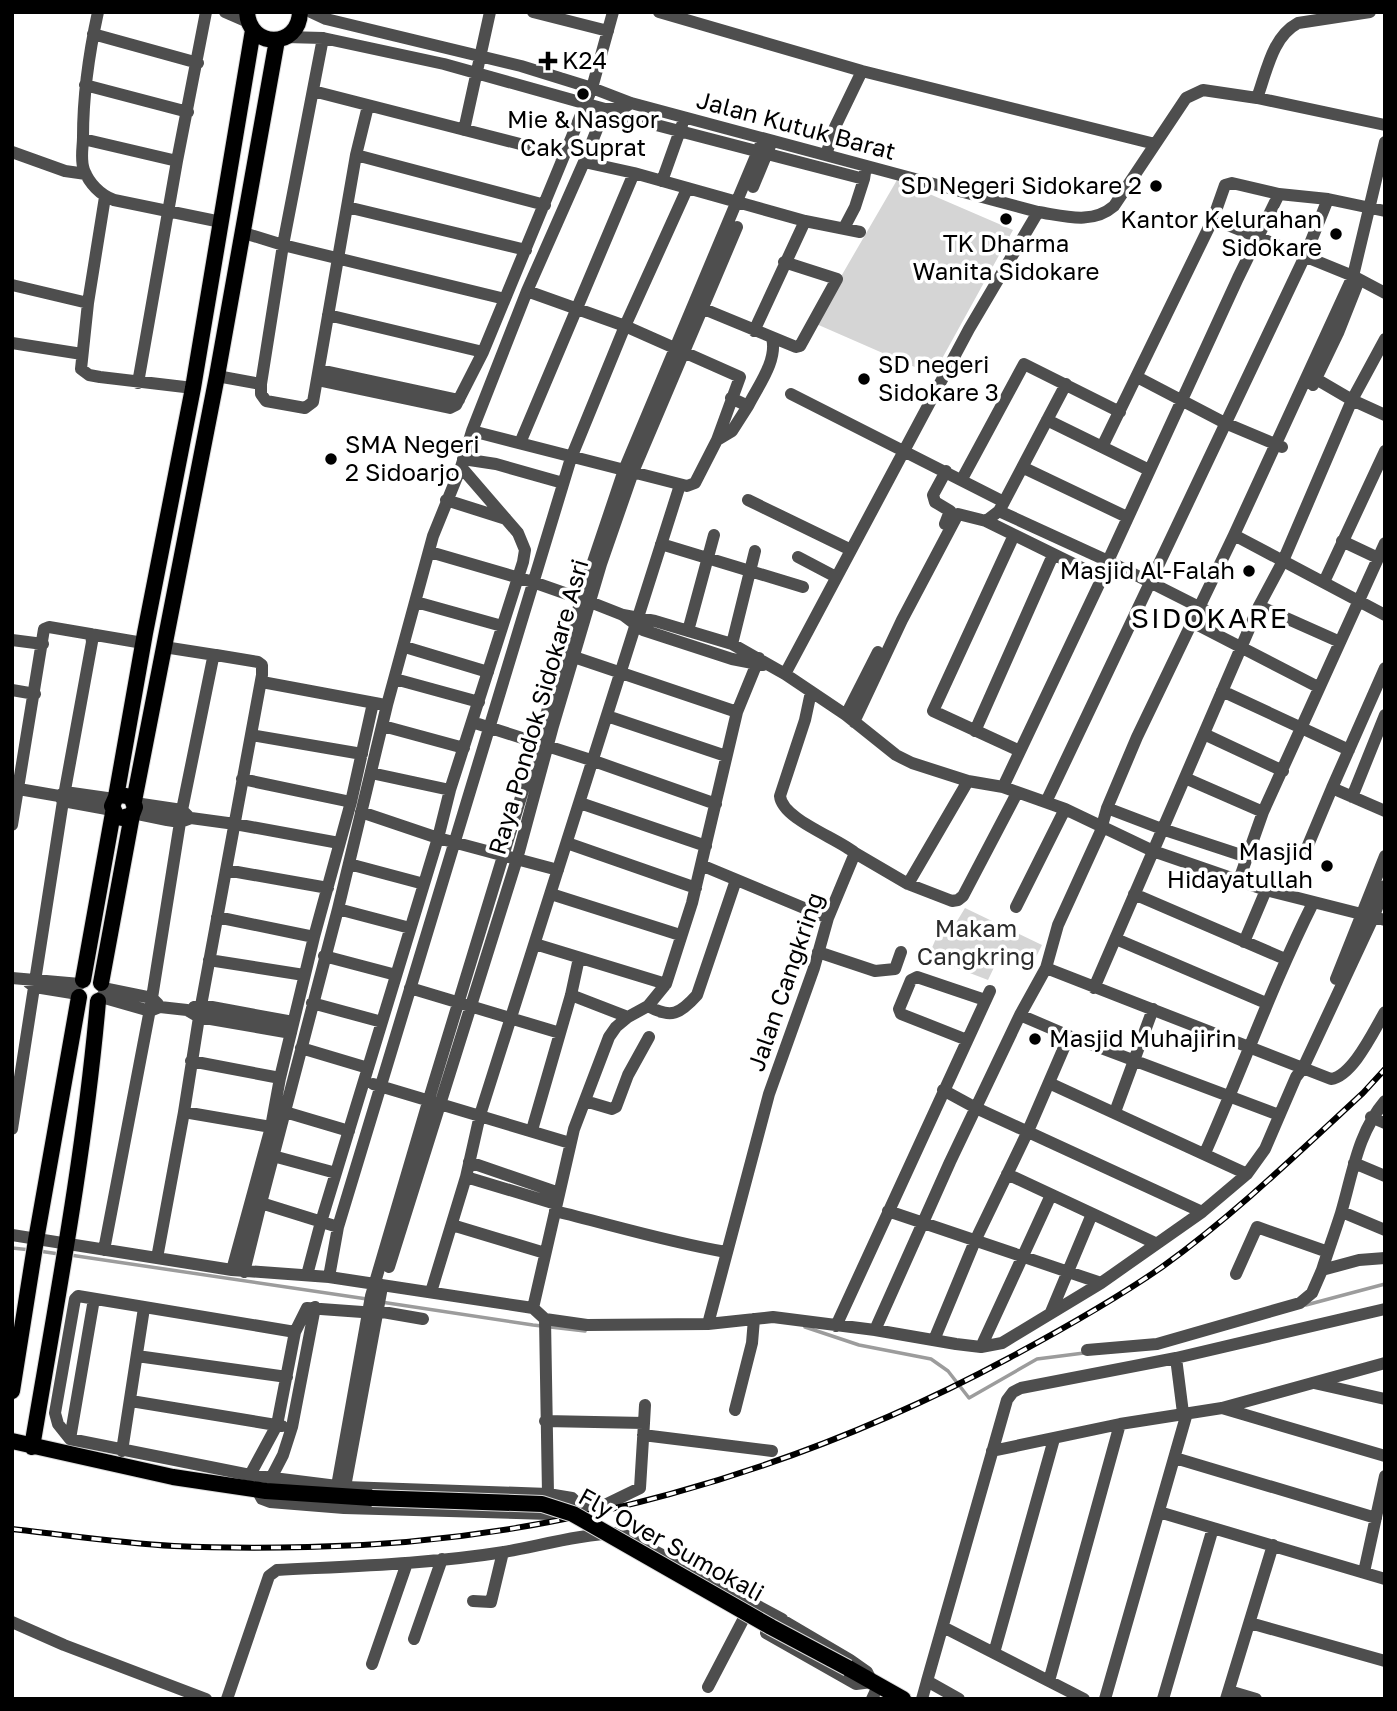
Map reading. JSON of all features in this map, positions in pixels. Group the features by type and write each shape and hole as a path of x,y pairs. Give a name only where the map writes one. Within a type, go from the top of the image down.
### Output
{"main road":[{"path":"32,1447 65,1255 101,993 133,808 281,39 297,26 300,12"},
{"path":"249,22 260,37 281,39"},
{"path":"12,1391 16,1351 80,989 193,388 221,222 249,22"},
{"path":"174,485 194,489"},
{"path":"114,805 126,795 133,808"},
{"path":"80,989 93,978 101,993"},
{"path":"80,989 88,1003 101,993"},
{"name":"Fly Over Sumokali","path":"12,1441 32,1447 77,1446 173,1477 267,1488 557,1507 848,1668 874,1689 903,1699"}],"street":[{"path":"98,12 85,85 82,161 86,174 105,197 167,213 221,222"},
{"path":"138,383 167,213 206,12"},
{"path":"225,12 249,22"},
{"name":"Jalan Kutuk Barat","path":"311,12 480,55 684,118 1038,212 1094,218 1114,206 1186,98 1203,90 1257,98 1385,125"},
{"path":"464,130 490,12"},
{"path":"533,12 608,31"},
{"path":"319,375 400,392 459,400 483,352 592,88 613,12"},
{"path":"659,12 862,71 1155,144"},
{"path":"1257,98 1277,43 1288,29 1298,23 1370,12"},
{"path":"93,34 198,63"},
{"path":"323,38 283,245 261,384 263,399 304,408 313,402 356,155 368,106"},
{"name":"Jalan Kutuk Barat","path":"281,39 323,38 477,72 605,111 622,109 631,103"},
{"path":"826,155 835,127 862,71"},
{"path":"85,85 188,112"},
{"path":"313,91 564,155"},
{"path":"238,1271 261,1203 338,909 387,705 446,500 527,292 605,111 864,179"},
{"path":"662,180 684,118"},
{"path":"83,139 177,161"},
{"name":"Raya Pondok Sidokare Asri","path":"341,1486 375,1302 542,746 574,657 585,598 629,471 768,140"},
{"path":"1377,208 1385,142"},
{"path":"12,152 65,171 86,174"},
{"path":"356,155 545,205"},
{"path":"584,162 662,180 805,221 860,232"},
{"path":"844,228 855,207 866,166"},
{"path":"520,443 634,173"},
{"path":"874,1330 1020,1015 1046,968 1058,925 1083,883 1110,809 1152,714 1312,377 1338,333 1385,178"},
{"path":"1102,447 1228,183 1279,194 1377,208"},
{"path":"329,1277 338,1227 571,458 625,326 687,189"},
{"path":"1003,787 1279,194"},
{"path":"105,197 81,369 89,375 193,388"},
{"path":"1046,802 1305,256 1328,199"},
{"path":"347,207 526,250"},
{"path":"785,674 969,329 1038,212"},
{"path":"1213,219 1305,256 1385,293"},
{"path":"754,331 805,221"},
{"path":"244,233 337,259 505,299"},
{"path":"699,307 772,338 800,346 837,279 784,262"},
{"path":"12,285 89,303"},
{"path":"527,292 625,326 759,385"},
{"path":"328,314 483,352"},
{"path":"717,440 732,431 748,406 774,352 772,338"},
{"path":"1094,988 1259,606 1283,561 1352,401 1385,339"},
{"path":"12,343 82,354"},
{"path":"962,479 1021,366 1026,364 1119,412"},
{"path":"217,376 261,384"},
{"path":"472,431 687,486 695,483 717,440 740,377"},
{"path":"1137,377 1226,423 1279,446"},
{"path":"1312,377 1352,401 1385,415"},
{"path":"986,521 1002,507 1066,384"},
{"path":"791,394 904,453 962,479 1002,507 1202,608"},
{"path":"731,398 748,406"},
{"path":"1046,420 1149,470"},
{"path":"1324,582 1385,451"},
{"path":"462,463 496,464 563,483"},
{"path":"307,1275 450,790 525,550 518,533 462,463"},
{"path":"1024,468 1127,517"},
{"path":"946,471 933,499 954,512 986,521 1102,578"},
{"path":"431,1292 453,1224 480,1115 680,485"},
{"path":"446,500 508,520"},
{"path":"748,500 851,550"},
{"path":"850,718 954,512"},
{"path":"688,631 714,535"},
{"path":"1014,535 933,709 934,713 1020,751"},
{"path":"1238,537 1385,615"},
{"path":"1342,541 1378,558"},
{"path":"1239,880 1263,812 1385,543"},
{"path":"661,544 803,587"},
{"path":"732,645 755,551"},
{"path":"430,552 585,598 637,621 688,631 732,645 785,674 850,718 896,755 912,763 968,781 1003,787 1046,802 1153,850 1266,890 1314,903 1375,911"},
{"path":"975,731 1052,555"},
{"path":"798,557 836,577"},
{"path":"542,746 585,598"},
{"path":"416,603 502,626"},
{"path":"1259,606 1340,642"},
{"path":"637,621 643,631 732,659 761,663"},
{"path":"1196,623 1318,687"},
{"path":"12,825 15,789 35,694 44,629 47,627 143,643"},
{"path":"12,1129 62,796 82,704 91,634"},
{"path":"12,640 43,645"},
{"path":"157,1258 184,1112 196,1011 209,960 263,668 258,662 164,647"},
{"path":"405,648 488,672"},
{"path":"104,1250 154,1005 215,656"},
{"path":"574,657 737,712"},
{"path":"548,1494 545,1326 533,1308 570,1143 609,1037 628,1017 648,1006 666,984 696,888 737,712 761,663"},
{"path":"1306,849 1349,750 1379,697 1385,668"},
{"path":"395,679 479,702"},
{"path":"262,682 387,705"},
{"path":"12,690 35,694"},
{"path":"1222,691 1349,750"},
{"path":"811,692 780,802 800,820 908,884 952,901 961,898 1017,793"},
{"path":"238,1271 304,975 351,802 373,703"},
{"path":"1352,797 1385,715"},
{"path":"607,716 726,757"},
{"path":"472,722 716,804"},
{"path":"383,726 464,748"},
{"path":"1204,734 1283,771"},
{"path":"12,735 27,737"},
{"path":"251,735 362,754"},
{"path":"372,773 450,790"},
{"path":"1185,778 1263,812"},
{"path":"242,779 351,802"},
{"path":"908,884 968,781"},
{"path":"15,789 114,805"},
{"path":"1332,789 1385,811"},
{"path":"580,803 706,846"},
{"path":"133,808 339,843"},
{"path":"1016,907 1065,809"},
{"path":"1110,809 1247,857"},
{"path":"361,812 438,838 558,870"},
{"path":"567,843 696,888"},
{"name":"Jalan Cangkring","path":"708,1324 769,1094 828,918 855,853"},
{"path":"1375,911 1385,856"},
{"path":"349,864 424,884"},
{"path":"701,865 828,918"},
{"path":"226,870 328,888"},
{"path":"648,1006 664,1014 672,1014 687,1007 697,995 736,880"},
{"path":"545,1326 753,1325 784,1318 981,1347 1002,1343 1101,1283 1202,1212 1247,1174 1265,1149 1298,1070 1385,886"},
{"path":"1244,942 1266,890"},
{"path":"551,894 680,935"},
{"path":"1134,894 1285,959"},
{"path":"1205,1153 1285,959 1314,903"},
{"path":"338,909 411,928"},
{"path":"217,918 314,937"},
{"path":"1116,939 1266,1003"},
{"path":"535,944 666,984"},
{"path":"818,952 875,971 895,969 901,951"},
{"path":"324,957 396,975"},
{"path":"532,1130 579,958"},
{"path":"209,960 304,975"},
{"path":"1046,968 1249,1046 1298,1070 1328,1079 1336,1079 1358,1056 1385,1012"},
{"path":"836,1326 988,995 917,977 911,980 899,1009 901,1014 967,1040"},
{"path":"12,978 80,989"},
{"path":"410,988 560,1032"},
{"path":"101,993 154,1005 292,1027"},
{"path":"570,995 628,1017"},
{"path":"312,1003 382,1022"},
{"path":"1115,1112 1153,1009"},
{"path":"1020,1015 1069,1037 1279,1115"},
{"path":"585,1101 612,1109 616,1107 628,1075 649,1037"},
{"path":"934,1340 975,1241 1028,1131 1069,1037"},
{"path":"301,1048 366,1074 380,1086 570,1143"},
{"path":"191,1061 280,1078"},
{"path":"1049,1083 1247,1174"},
{"path":"943,1090 976,1108 1202,1212"},
{"path":"1087,1350 1157,1344 1300,1303 1312,1293 1342,1212 1354,1163 1371,1117 1385,1101"},
{"path":"184,1112 271,1127"},
{"path":"285,1112 349,1131"},
{"path":"1371,1117 1385,1123"},
{"path":"273,1156 336,1173"},
{"path":"469,1162 557,1203 627,1228 680,1244 726,1252"},
{"path":"1354,1163 1385,1176"},
{"path":"1007,1174 1155,1243"},
{"path":"466,1177 517,1186"},
{"path":"981,1347 1051,1195"},
{"path":"261,1203 338,1227"},
{"path":"888,1211 1101,1283"},
{"path":"1342,1212 1385,1230"},
{"path":"1051,1312 1092,1214"},
{"path":"453,1224 545,1253"},
{"path":"1236,1274 1257,1227 1328,1252"},
{"path":"12,1235 35,1251 65,1255 104,1250 238,1271 329,1277 375,1302 423,1320"},
{"path":"1322,1270 1359,1260 1385,1258"},
{"path":"250,1475 277,1425 295,1332 307,1308 375,1302 431,1292 533,1308"},
{"path":"295,1332 78,1296 75,1299 55,1413 58,1423 77,1446 122,1451 250,1475 267,1488 341,1486 548,1494 572,1498 583,1509"},
{"path":"77,1446 94,1299"},
{"path":"315,1307 292,1427 283,1455 262,1499 270,1502 344,1508 550,1514 605,1505 640,1488 645,1405"},
{"path":"122,1451 144,1308"},
{"path":"922,1699 1007,1400 1013,1392 1021,1388 1176,1358 1385,1309"},
{"path":"734,1409 753,1325"},
{"path":"137,1356 287,1377"},
{"path":"1105,1699 1175,1458 1185,1413 1176,1358"},
{"path":"992,1451 1121,1424 1222,1408 1385,1363"},
{"path":"1312,1382 1385,1399"},
{"path":"131,1401 292,1427"},
{"path":"1222,1408 1385,1456"},
{"path":"545,1421 643,1429 772,1451"},
{"path":"1049,1681 1121,1424"},
{"path":"994,1653 1054,1439"},
{"path":"1175,1458 1376,1518"},
{"path":"1364,1572 1385,1476"},
{"path":"1159,1512 1385,1578"},
{"path":"1163,1699 1213,1528"},
{"path":"227,1699 271,1573 278,1570 407,1563 503,1552 593,1534 621,1533 850,1660 867,1672 874,1689"},
{"path":"593,1534 618,1544 743,1620 856,1684 874,1689"},
{"path":"1256,1699 1227,1695 1273,1545"},
{"path":"473,1601 491,1602 503,1552"},
{"path":"415,1639 442,1559"},
{"path":"372,1664 407,1563"},
{"path":"708,1687 743,1620"},
{"path":"769,1634 777,1633 782,1620"},
{"path":"12,1622 64,1645 206,1699"},
{"path":"1250,1623 1385,1661"},
{"path":"943,1627 1084,1699"},
{"path":"927,1681 959,1699"}],"green space":[{"path":"897,180 1013,230 933,375 814,323"},
{"name":"Makam Cangkring","path":"965,908 1042,945 1030,969 999,957 988,980 928,957 937,936 951,931"}],"waterway":[{"path":"1187,12 1249,12"},
{"path":"12,1248 31,1250"},
{"path":"39,1251 59,1254"},
{"path":"70,1255 367,1299"},
{"path":"1306,1305 1385,1284"},
{"path":"381,1302 585,1331"},
{"path":"805,1327 859,1345 931,1359 948,1371 969,1398 1037,1359 1084,1353"}],"railway":[{"path":"12,1529 191,1547 308,1547 399,1542 490,1532 581,1516 670,1494 757,1467 844,1435 927,1399 1009,1358 1125,1292 1189,1247 1240,1205 1363,1093 1385,1069"}],"place":[{"name":"K24","path":"548,61"},
{"name":"Mie & Nasgor Cak Suprat","path":"583,94"},
{"name":"SD Negeri Sidokare 2","path":"1156,186"},
{"name":"TK Dharma Wanita Sidokare","path":"1006,219"},
{"name":"Kantor Kelurahan Sidokare","path":"1336,234"},
{"name":"SD negeri Sidokare 3","path":"864,379"},
{"name":"SMA Negeri 2 Sidoarjo","path":"331,459"},
{"name":"Masjid Al-Falah","path":"1249,571"},
{"name":"Masjid Hidayatullah","path":"1327,866"},
{"name":"Masjid Muhajirin","path":"1035,1039"}],"district":[{"name":"SIDOKARE","path":"1210,618"}]}
